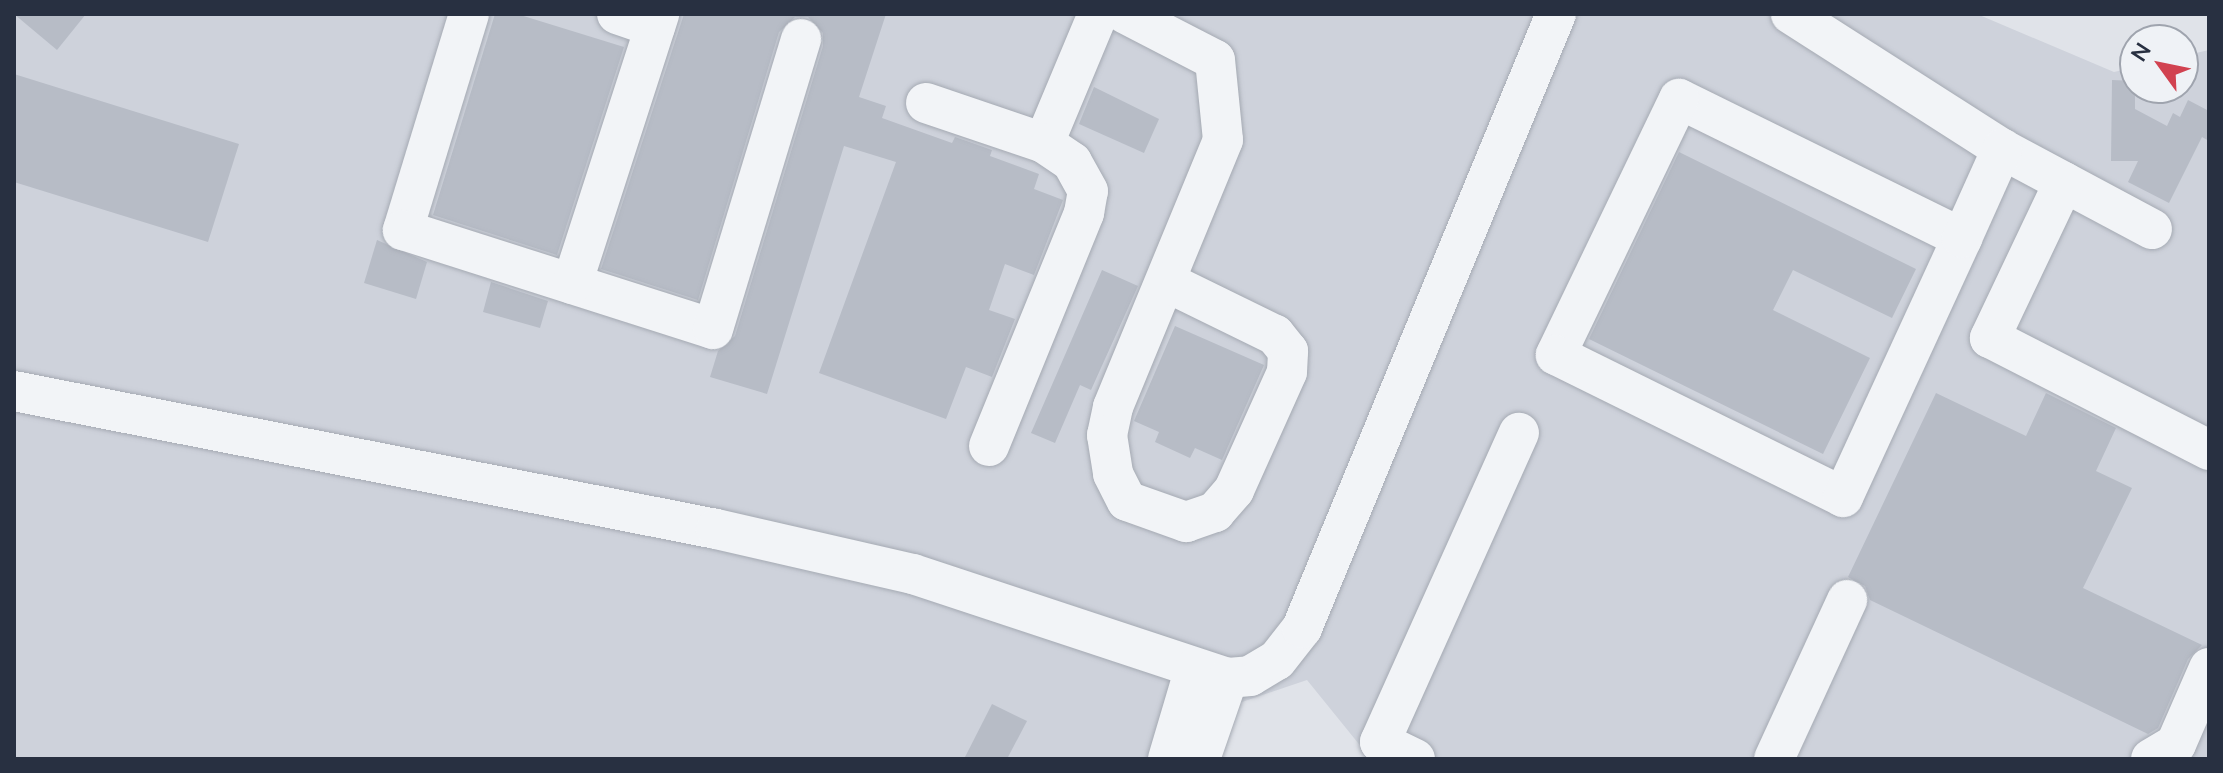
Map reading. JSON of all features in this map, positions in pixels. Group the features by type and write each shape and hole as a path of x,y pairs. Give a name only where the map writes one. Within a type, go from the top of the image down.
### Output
{"street":[{"path":"469,14 403,230 713,329 801,39"},
{"path":"572,284 657,20 617,14"},
{"path":"1044,143 1098,14"},
{"path":"1126,14 1215,60 1223,140 1113,407 1107,435 1113,474 1127,501 1186,522 1215,512 1234,490 1287,372 1288,351 1275,335 1167,282"},
{"path":"14,391 716,529 913,574 1212,673 1250,676 1277,660 1302,628 1556,14"},
{"path":"1791,14 2002,149 2152,229"},
{"path":"1962,238 1679,99 1556,355 1843,497 1962,238 2002,149"},
{"path":"926,103 1044,143 1072,162 1088,191 1084,213 989,446"},
{"path":"2064,182 1990,338 2209,450"},
{"path":"1415,759 1380,742 1519,433"},
{"path":"1774,759 1847,600"},
{"path":"2151,759 2176,744 2209,668"},
{"path":"1168,759 1212,673"},
{"path":"1200,759 1212,673"}],"shaded area":[{"path":"14,14 1977,14 2114,72 2119,71 2119,104 2199,104 2199,52 2209,50 2209,759 1371,759 1307,680 1239,703 1218,759 14,759"}],"building":[{"path":"14,14 86,14 57,50"},
{"path":"495,14 517,14 624,47 557,255 433,215"},
{"path":"684,14 886,14 859,97 886,106 882,118 952,143 955,137 992,150 990,156 1039,174 1034,189 1063,200 1034,275 1005,264 989,310 1015,319 992,377 966,367 946,419 819,373 896,162 844,146 767,394 710,377 718,351 735,336 823,46 823,33 808,17 795,17 779,32 698,300 601,269"},
{"path":"14,74 239,144 208,242 14,182"},
{"path":"2112,80 2119,80 2119,104 2135,104 2135,109 2167,126 2173,113 2180,117 2186,104 2196,104 2209,111 2209,141 2202,137 2169,203 2128,182 2138,161 2111,161"},
{"path":"1094,87 1159,119 1144,153 1079,124"},
{"path":"1679,152 1916,269 1892,318 1793,270 1773,310 1870,358 1823,454 1589,339"},
{"path":"377,240 427,262 416,299 364,283"},
{"path":"1102,270 1138,286 1091,390 1080,385 1055,443 1031,433"},
{"path":"491,282 548,301 540,328 483,312"},
{"path":"1175,326 1264,365 1222,460 1195,448 1190,458 1155,442 1159,432 1134,421"},
{"path":"1936,393 2026,436 2046,393 2116,428 2096,471 2132,488 2083,588 2202,645 2188,659 2158,728 2148,734 1870,600 1865,586 1848,577"},
{"path":"992,704 1027,721 1007,759 964,759"}]}
